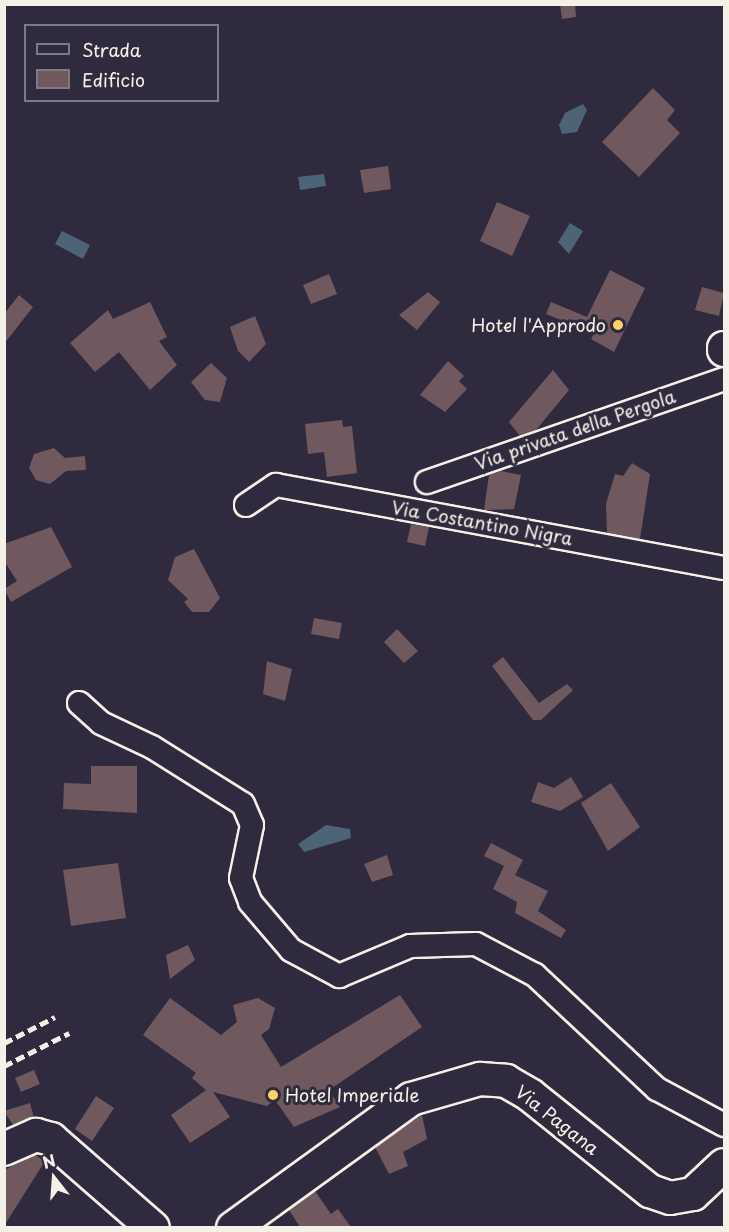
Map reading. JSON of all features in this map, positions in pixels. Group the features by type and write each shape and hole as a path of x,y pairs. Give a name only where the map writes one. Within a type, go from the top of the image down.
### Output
{"main road":[{"name":"Via Pagana","path":"233,1227 411,1099 480,1079 506,1081 530,1095 650,1191 670,1198 693,1194 724,1166"},
{"path":"4,1149 36,1135 51,1139 153,1227"}],"street":[{"name":"Via privata della Pergola","path":"427,482 724,379"},
{"name":"Via Costantino Nigra","path":"246,505 276,485 724,568"},
{"path":"79,703 101,723 152,747 243,804 252,825 241,878 250,902 291,950 339,976 410,946 476,944 535,975 657,1089 724,1125"}],"water":[{"path":"583,104 587,110 577,132 562,134 559,125 565,113"},
{"path":"324,174 326,186 300,190 298,177"},
{"path":"570,223 583,231 569,254 558,242"},
{"path":"62,231 90,245 83,259 55,244"},
{"path":"326,825 350,829 351,838 304,852 298,844"}],"building":[{"path":"560,4 575,4 576,17 562,19"},
{"path":"653,88 675,110 667,120 680,133 639,177 602,142"},
{"path":"388,166 391,189 364,193 360,170"},
{"path":"497,202 530,216 512,256 480,241"},
{"path":"610,270 645,288 614,352 591,339 594,334 546,314 551,302 587,317"},
{"path":"329,274 337,294 311,304 303,285"},
{"path":"702,287 724,293 719,316 695,310"},
{"path":"428,292 440,302 417,330 399,315"},
{"path":"19,295 33,307 4,344 4,314"},
{"path":"150,302 167,337 159,341 177,365 150,390 119,352 95,372 70,343 108,310 113,319"},
{"path":"255,316 266,344 249,362 238,351 230,327"},
{"path":"448,361 464,376 459,381 467,389 445,412 420,395"},
{"path":"211,363 227,378 220,402 205,400 191,382"},
{"path":"553,370 569,390 536,430 520,436 509,422"},
{"path":"342,420 343,427 352,426 357,473 327,477 324,452 308,454 305,424"},
{"path":"54,448 65,458 85,456 86,470 66,471 50,484 36,480 29,468 34,454"},
{"path":"632,463 650,474 640,539 607,533 606,504 615,474 623,476"},
{"path":"501,471 521,475 514,509 484,510 489,475"},
{"path":"411,524 429,527 425,546 407,542"},
{"path":"51,527 72,567 11,602 4,589 17,581 4,561 4,544"},
{"path":"194,549 220,598 209,612 192,612 184,602 188,599 168,580 175,557"},
{"path":"314,618 342,623 339,639 311,634"},
{"path":"397,629 418,651 404,663 384,642"},
{"path":"503,657 539,703 567,684 573,690 541,720 533,720 492,666"},
{"path":"267,661 292,669 285,701 263,694"},
{"path":"91,766 137,766 137,813 63,809 64,783 91,784"},
{"path":"571,777 583,797 560,811 531,802 538,782 554,788"},
{"path":"611,783 640,827 608,851 581,803"},
{"path":"491,843 523,860 515,875 548,891 538,911 566,930 561,938 515,913 517,902 493,889 504,866 484,856"},
{"path":"387,855 393,875 372,882 364,864"},
{"path":"118,863 126,918 71,926 63,870"},
{"path":"188,945 195,960 170,979 166,955"},
{"path":"400,995 422,1027 329,1090 340,1107 294,1127 275,1100 267,1106 213,1092 230,1117 190,1143 171,1115 206,1090 192,1078 196,1073 143,1035 170,998 221,1035 237,1022 233,1005 258,998 275,1008 269,1029 261,1035 281,1067"},
{"path":"34,1070 40,1084 21,1092 15,1078"},
{"path":"96,1096 114,1108 92,1141 75,1129"},
{"path":"30,1103 34,1118 13,1125 4,1111"},
{"path":"422,1115 427,1139 403,1152 408,1166 389,1174 375,1147"},
{"path":"35,1155 45,1161 4,1226 4,1170"},
{"path":"315,1191 331,1214 338,1209 351,1227 300,1227 289,1210"}],"railway":[{"path":"4,1043 55,1017"},
{"path":"4,1066 69,1033"}],"place":[{"name":"Hotel l'Approdo","path":"618,325"},
{"name":"Hotel Imperiale","path":"273,1095"}]}
